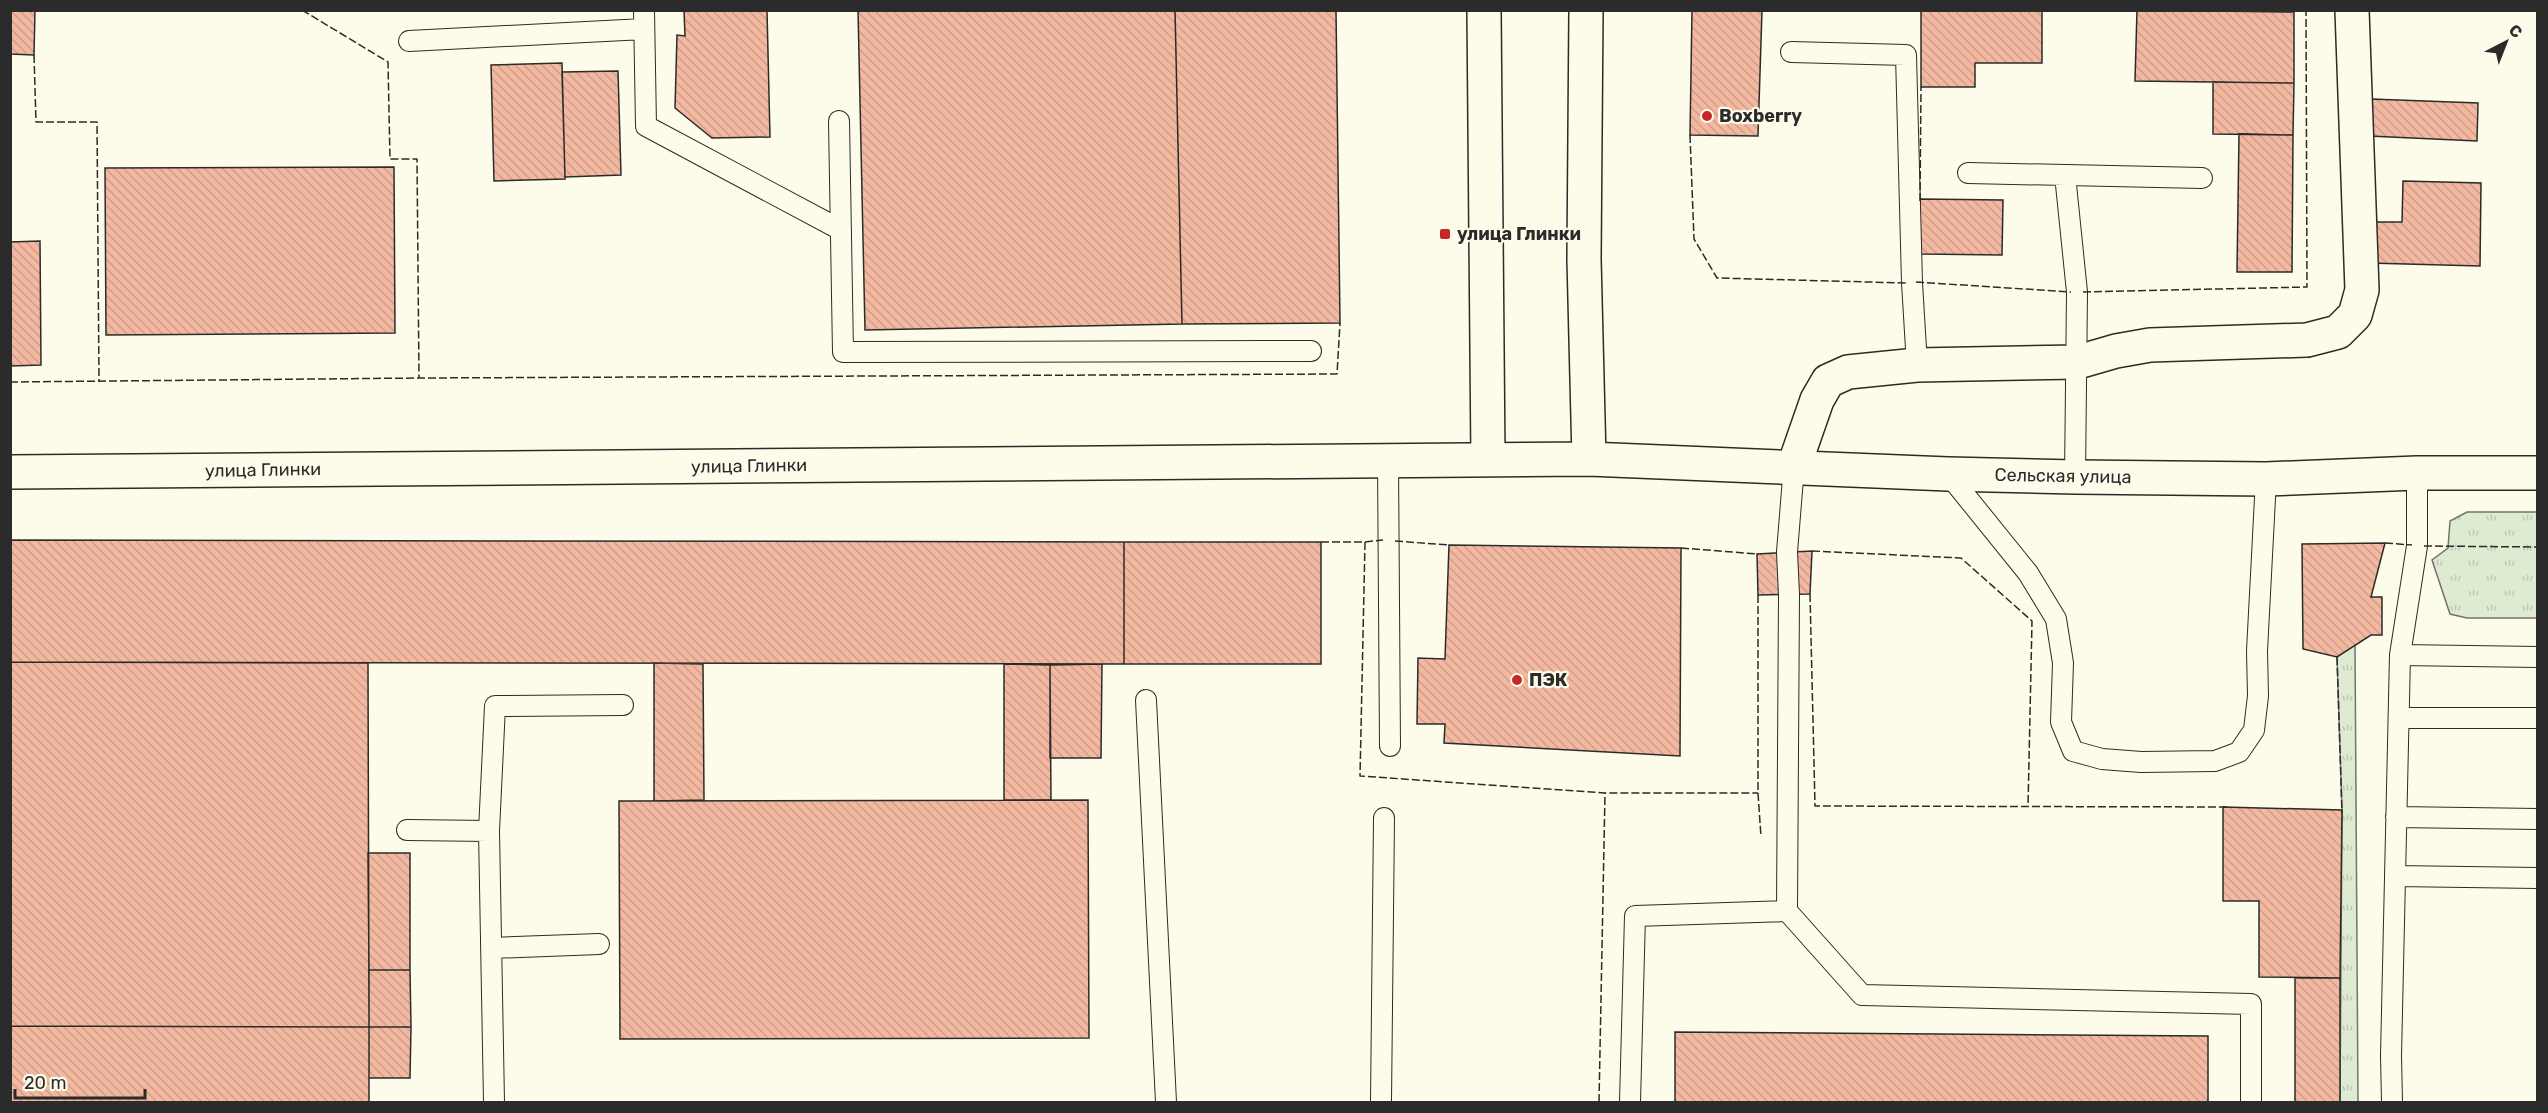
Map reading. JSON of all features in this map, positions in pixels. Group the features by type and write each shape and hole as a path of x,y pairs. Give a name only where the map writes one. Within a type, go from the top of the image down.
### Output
{"main road":[{"path":"1484,10 1488,460"},
{"path":"1586,10 1584,259 1589,459"},
{"path":"1794,466 1817,400 1828,381 1848,372 1917,365 2078,362 2116,351 2150,345 2307,340 2338,333 2355,315 2362,290 2352,10"},
{"name":"улица Глинки","path":"10,472 1589,459"},
{"name":"Сельская улица","path":"1589,459 2075,477 2266,479 2417,473 2538,473"}],"lane":[{"path":"409,42 644,20 646,126 842,230"},
{"path":"1791,52 1906,56 1912,284 1917,365"},
{"path":"839,121 843,352 1311,351"},
{"path":"1968,173 2202,178"},
{"path":"2065,175 2077,292 2075,477"},
{"path":"1388,460 1390,746"},
{"path":"1794,466 1787,552 1789,595 1787,911 1862,995 2251,1004 2251,1102"},
{"path":"2392,1102 2400,655 2417,546 2417,473"},
{"path":"1948,474 2028,573 2056,620 2063,663 2061,722 2073,751 2102,759 2141,762 2215,761 2239,752 2254,730 2258,696 2257,651 2266,479"},
{"path":"2400,655 2538,657"},
{"path":"1146,700 1166,1102"},
{"path":"494,1102 489,831 495,706 623,705"},
{"path":"2399,718 2538,718"},
{"path":"2396,817 2538,819"},
{"path":"1381,1102 1384,818"},
{"path":"407,830 489,831"},
{"path":"2395,876 2538,878"},
{"path":"1630,1102 1635,916 1787,911"},
{"path":"491,948 599,944"}],"green space":[{"path":"2467,512 2537,512 2537,618 2467,618 2450,614 2432,560 2448,548 2450,521"},
{"path":"2355,644 2358,1102 2340,1102 2342,810 2337,657"}],"building":[{"path":"10,10 35,10 34,55 10,54"},
{"path":"684,10 767,10 770,137 712,138 675,108 677,35 685,36"},
{"path":"858,10 1175,10 1182,324 865,330"},
{"path":"1175,10 1336,10 1340,323 1182,324"},
{"path":"1692,10 1762,10 1758,136 1690,135"},
{"path":"1921,10 2042,10 2042,63 1975,63 1975,87 1921,87"},
{"path":"2137,10 2294,12 2294,83 2135,81"},
{"path":"562,63 565,179 494,181 491,65"},
{"path":"618,71 621,175 565,177 562,72"},
{"path":"2213,82 2294,83 2293,135 2213,134"},
{"path":"2371,99 2478,103 2477,141 2369,136"},
{"path":"2239,134 2293,135 2292,272 2237,272"},
{"path":"394,167 395,333 106,335 105,168"},
{"path":"2403,181 2481,183 2480,266 2369,263 2369,222 2402,222"},
{"path":"1920,199 2003,200 2002,255 1920,254"},
{"path":"40,241 41,365 10,366 10,242"},
{"path":"10,540 1124,542 1124,664 10,662"},
{"path":"1124,542 1321,542 1321,664 1124,664"},
{"path":"2385,543 2371,597 2382,597 2382,635 2371,635 2337,657 2303,649 2302,544"},
{"path":"1449,545 1681,548 1680,756 1444,743 1445,724 1417,724 1418,658 1445,659"},
{"path":"1812,551 1810,594 1758,595 1757,554"},
{"path":"10,662 368,663 369,1027 10,1026"},
{"path":"654,663 703,664 704,800 654,801"},
{"path":"1004,664 1050,665 1051,800 1004,800"},
{"path":"1102,664 1101,758 1050,758 1050,665"},
{"path":"1088,800 1089,1038 620,1039 619,801"},
{"path":"2223,807 2342,810 2340,978 2259,977 2259,901 2223,901"},
{"path":"368,853 410,853 410,970 369,970"},
{"path":"369,970 410,970 411,1027 369,1027"},
{"path":"2295,978 2340,978 2340,1102 2295,1102"},
{"path":"10,1026 369,1027 369,1102 10,1102"},
{"path":"369,1027 411,1027 410,1078 369,1078"},
{"path":"1675,1032 2208,1036 2208,1102 1675,1102"}],"fence":[{"path":"302,10 388,62 390,159 417,159 419,378"},
{"path":"2083,292 2307,287 2306,10"},
{"path":"34,55 36,122 97,122 99,381"},
{"path":"1920,201 1921,87"},
{"path":"1690,135 1694,239 1717,278 1907,283"},
{"path":"1916,282 2071,292"},
{"path":"10,382 1337,374 1340,323"},
{"path":"1365,542 1383,540"},
{"path":"1395,541 1449,545"},
{"path":"1321,542 1365,542 1360,776 1605,793 1758,793"},
{"path":"2385,543 2412,545"},
{"path":"2424,546 2538,547"},
{"path":"1681,548 1757,554"},
{"path":"1812,551 1961,558 2032,621 2028,807"},
{"path":"1810,594 1815,806 2227,807"},
{"path":"1758,595 1758,793 1761,837"},
{"path":"2337,657 2342,813"},
{"path":"1599,1102 1605,793"}],"place":[{"name":"Boxberry","path":"1707,116"},
{"name":"улица Глинки","path":"1445,234"},
{"name":"ПЭК","path":"1517,680"}]}
